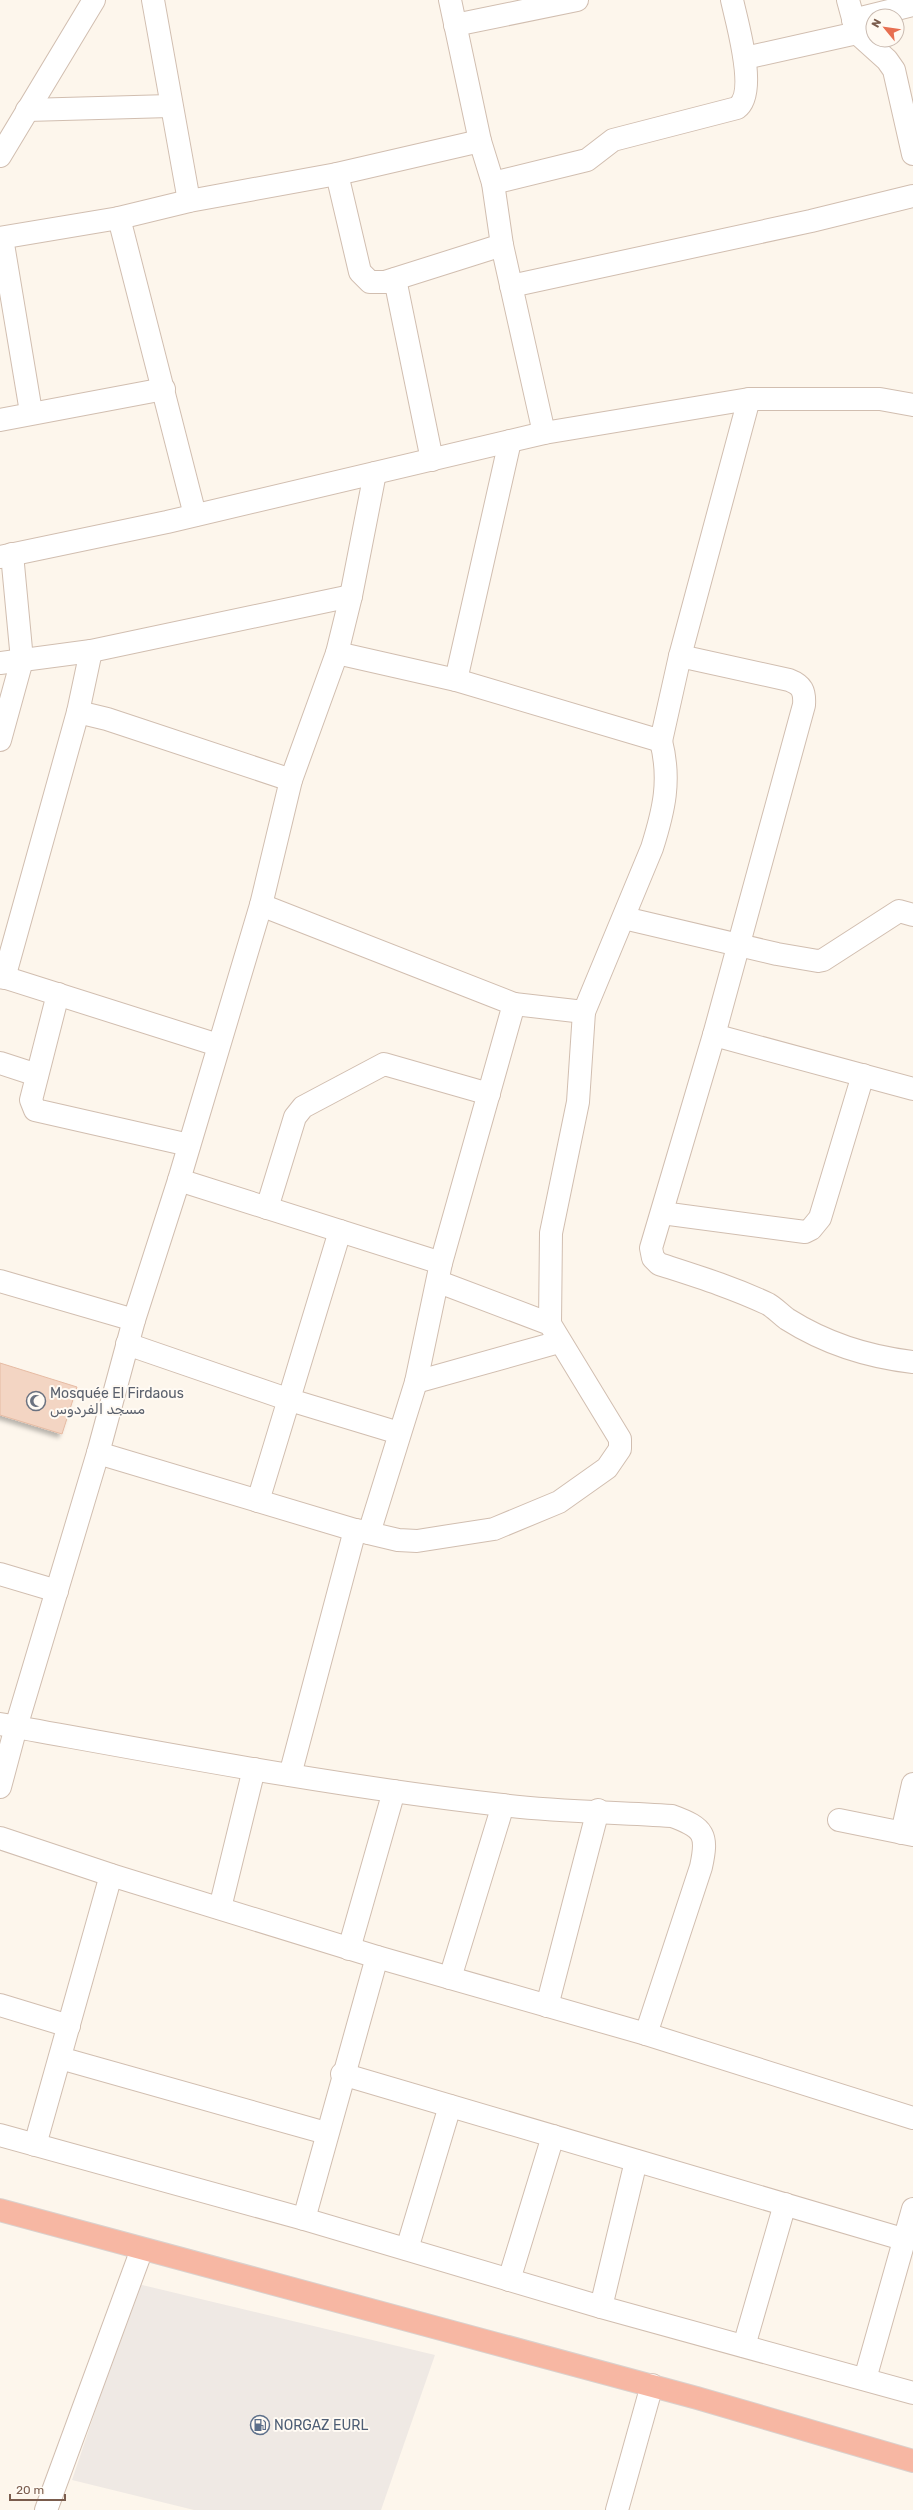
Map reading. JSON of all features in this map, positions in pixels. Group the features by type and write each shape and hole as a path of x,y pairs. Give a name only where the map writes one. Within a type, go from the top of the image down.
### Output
{"highway":[{"path":"0,2210 652,2386 913,2461"}],"street":[{"path":"0,156 94,0"},
{"path":"153,0 170,106 189,201"},
{"path":"450,0 480,141 493,183 502,245 544,433"},
{"path":"493,183 587,160 613,140 737,108 743,104 746,95 745,58 732,0"},
{"path":"455,25 568,1"},
{"path":"745,58 853,18 913,5"},
{"path":"853,18 887,60 896,74 913,154"},
{"path":"27,110 170,106"},
{"path":"31,412 1,238 119,218 189,201 337,174 480,141"},
{"path":"337,174 360,272 370,282 385,282 502,245"},
{"path":"511,286 811,221 913,196"},
{"path":"119,218 164,389 195,515"},
{"path":"395,279 432,460"},
{"path":"0,420 31,412 164,389"},
{"path":"98,1453 362,1532 417,1541 494,1529 559,1502 607,1468 617,1455 620,1449 620,1439 555,1333 551,1233 578,1102 584,1012 652,848 660,821 666,782 666,762 661,741 680,656 749,399"},
{"path":"0,740 22,660 6,556 195,515 544,433 749,399 880,399 913,405"},
{"path":"456,680 510,441"},
{"path":"0,1787 8,1725 57,1591 98,1453 134,1320 190,1145 218,1045 261,905 291,780 337,653 351,596 375,473"},
{"path":"0,663 91,650 351,596"},
{"path":"91,650 78,712 2,977 218,1045"},
{"path":"337,653 456,680 661,741"},
{"path":"680,656 789,680 800,684 805,694 804,705 739,945 651,1248 652,1258 659,1264 726,1285 770,1305 787,1319 850,1349 886,1359 913,1362"},
{"path":"78,712 114,721 291,780"},
{"path":"261,905 514,1004 584,1012"},
{"path":"624,918 777,954 823,960 899,911 913,914"},
{"path":"58,994 30,1100 35,1110 190,1145"},
{"path":"290,1775 362,1532 399,1433 416,1382 440,1272 514,1004"},
{"path":"714,1034 913,1089"},
{"path":"0,1062 37,1075"},
{"path":"267,1208 295,1117 303,1107 384,1064 489,1094"},
{"path":"662,1213 804,1232 811,1229 820,1218 863,1075"},
{"path":"179,1180 340,1231 440,1272 555,1333"},
{"path":"258,1501 290,1400 340,1231"},
{"path":"0,1281 134,1320"},
{"path":"416,1382 555,1333"},
{"path":"127,1344 290,1400 399,1433"},
{"path":"0,1574 57,1591"},
{"path":"8,1725 254,1769 394,1791 504,1805 672,1816 695,1826 703,1836 704,1840 701,1867 646,2034"},
{"path":"220,1908 254,1769"},
{"path":"839,1820 908,1834 913,1784"},
{"path":"349,1949 394,1791"},
{"path":"450,1978 504,1805"},
{"path":"547,2006 598,1810"},
{"path":"0,1838 111,1875 349,1949 646,2034 913,2118"},
{"path":"35,2145 111,1875"},
{"path":"304,2219 342,2074 376,1957"},
{"path":"0,2004 69,2026"},
{"path":"60,2058 326,2133"},
{"path":"342,2074 906,2240"},
{"path":"407,2250 450,2106"},
{"path":"0,2136 304,2219 601,2307 913,2393"},
{"path":"509,2280 553,2136"},
{"path":"601,2307 636,2161"},
{"path":"744,2346 785,2204"},
{"path":"865,2379 906,2240 913,2209"},
{"path":"46,2510 142,2249"},
{"path":"617,2510 652,2386"}],"shaded area":[{"path":"138,2284 435,2355 381,2510 194,2510 72,2480"}],"building":[{"name":"Mosquée El Firdaous مسجد الفردوس","path":"0,1363 77,1387 62,1434 0,1415"}],"place":[{"name":"Mosquée El Firdaous مسجد الفردوس","path":"36,1401"},
{"name":"NORGAZ EURL","path":"260,2425"}]}
